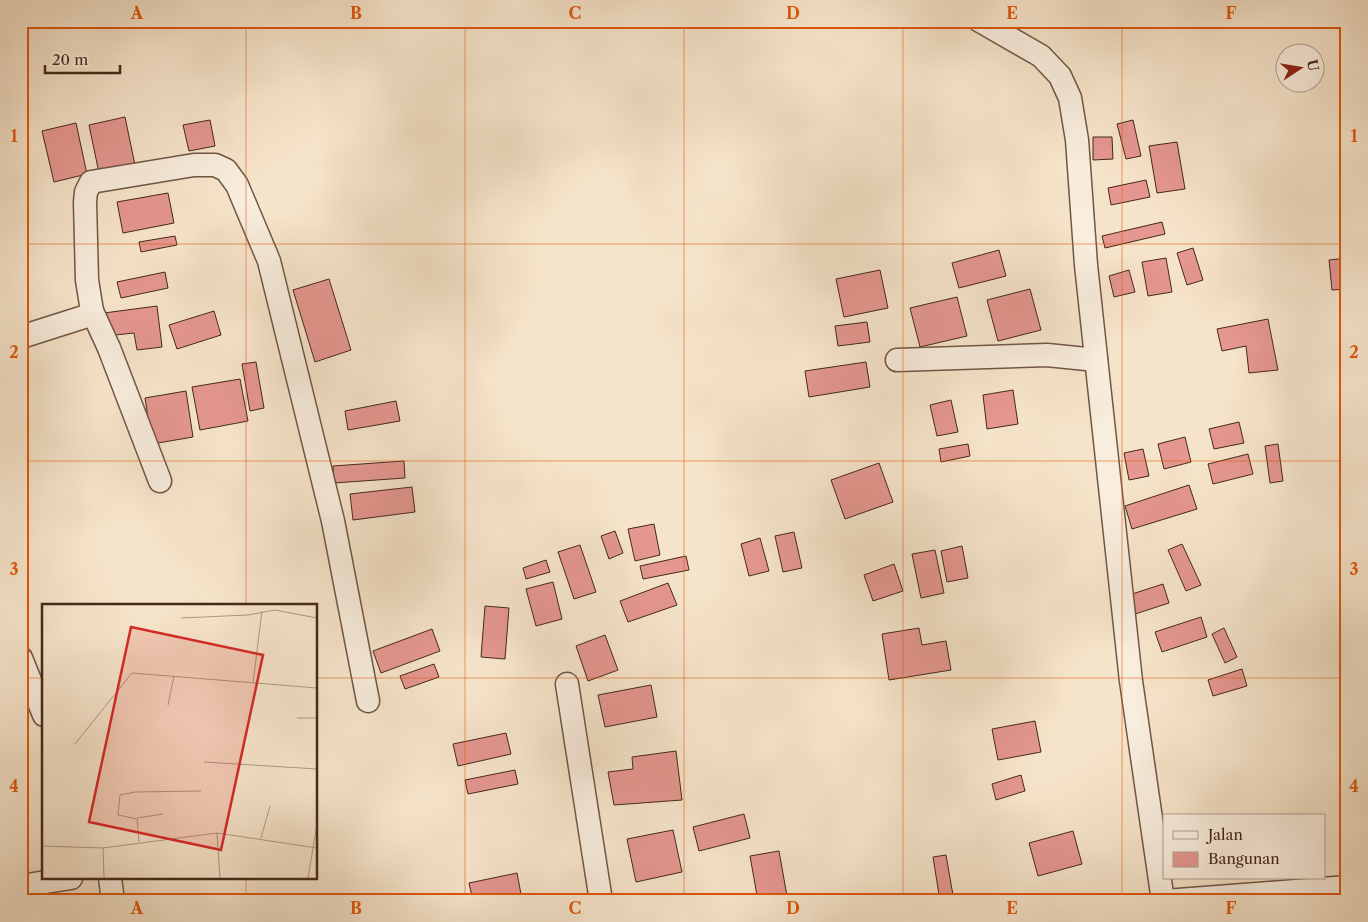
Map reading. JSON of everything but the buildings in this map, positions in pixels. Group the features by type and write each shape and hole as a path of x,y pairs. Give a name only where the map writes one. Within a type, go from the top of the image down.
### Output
{"street":[{"path":"980,21 1041,56 1060,76 1070,98 1077,140 1086,265 1131,681 1164,901 1347,887"},
{"path":"160,481 109,348 92,311 87,280 86,192 91,182 194,165 215,165 226,170 237,185 269,261 333,521 368,701"},
{"path":"21,336 87,316 92,311"},
{"path":"897,360 1047,355 1096,360"},
{"path":"21,658 42,710"},
{"path":"568,684 601,901"},
{"path":"21,886 58,880"},
{"path":"110,880 112,901"}]}
